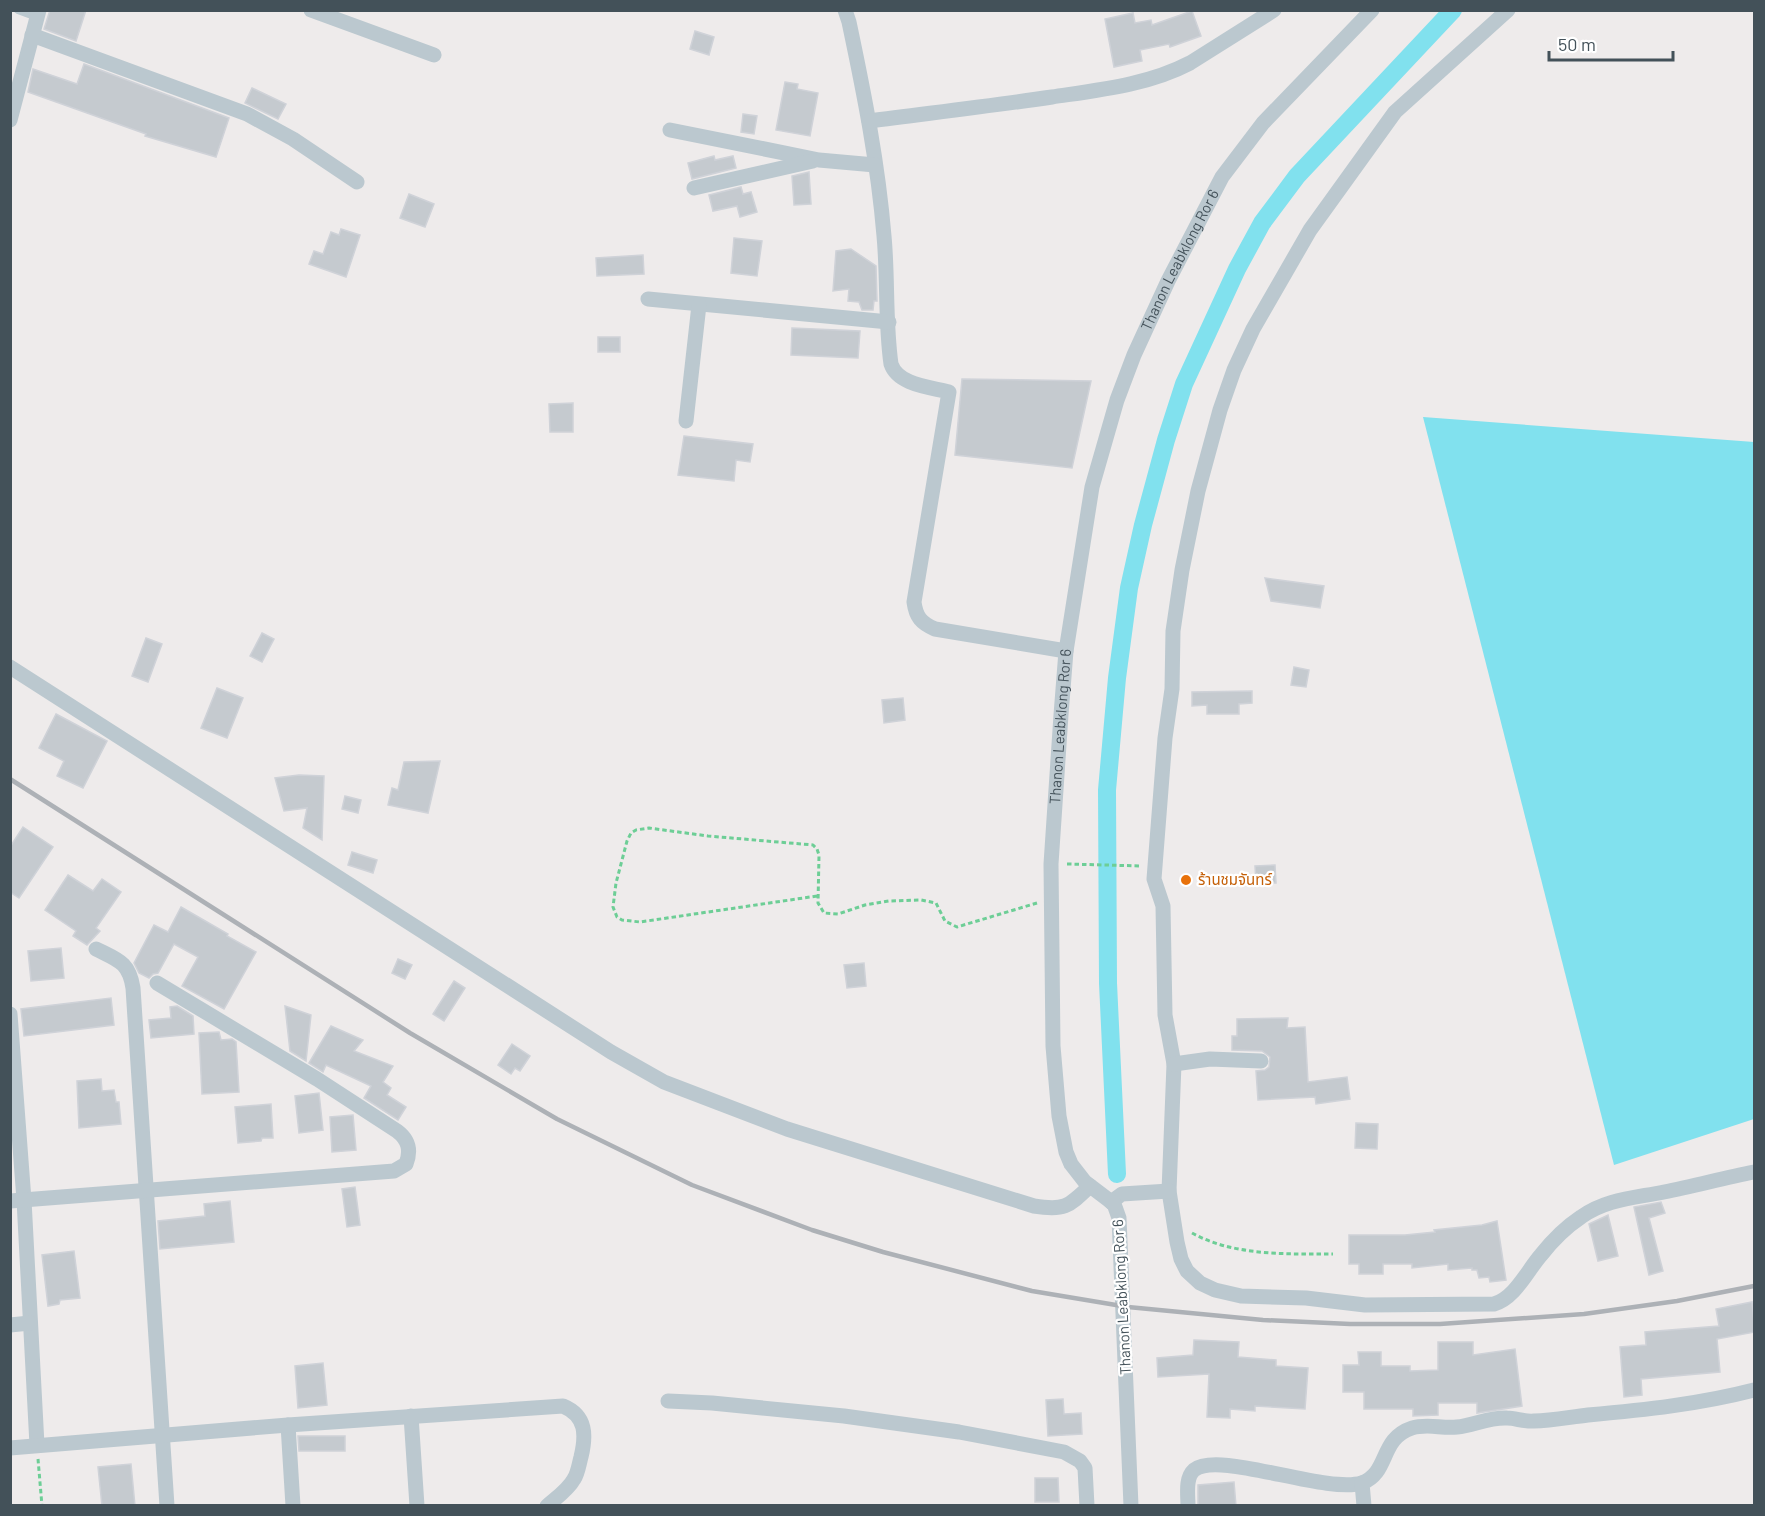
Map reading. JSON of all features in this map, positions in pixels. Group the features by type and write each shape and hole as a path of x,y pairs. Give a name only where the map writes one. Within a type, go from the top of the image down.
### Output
{"street":[{"path":"311,10 434,55"},
{"path":"846,10 869,121 875,165 884,236 891,364 896,375 949,392 914,602 915,613 926,625 935,629 1066,651"},
{"path":"869,121 1000,105 1144,81 1176,71 1274,10"},
{"name":"Thanon Leabklong Ror 6","path":"1131,1506 1118,1210 1090,1186 1071,1164 1060,1126 1053,1046 1051,864 1066,651 1092,487 1117,400 1134,355 1168,281 1222,177 1263,123 1372,10"},
{"path":"1508,10 1395,112 1310,230 1253,329 1234,370 1220,410 1198,491 1173,631 1172,689 1154,879 1163,906 1165,1014 1174,1064 1169,1191 1180,1255 1187,1271 1200,1283 1221,1292 1250,1297 1306,1298 1365,1305 1494,1304 1510,1295 1534,1263 1558,1237 1582,1216 1595,1209 1630,1197 1665,1192 1755,1172"},
{"path":"10,120 38,14"},
{"path":"32,35 247,114 293,139 357,182"},
{"path":"670,130 819,160 875,165"},
{"path":"694,188 819,160"},
{"path":"648,299 699,306 889,322"},
{"path":"686,421 699,306"},
{"path":"10,667 611,1052 664,1082 787,1129 1034,1206 1063,1207 1090,1186"},
{"path":"96,950 121,961 132,981 167,1506"},
{"path":"17,1201 394,1171 406,1164 409,1152 406,1140 397,1131 317,1079 157,983"},
{"path":"10,1014 17,1201 30,1323 37,1445"},
{"path":"1174,1064 1210,1059 1261,1061"},
{"path":"1111,1202 1122,1194 1169,1191"},
{"path":"10,1325 30,1323"},
{"path":"1188,1506 1189,1479 1195,1469 1204,1466 1221,1466 1333,1484 1354,1485 1370,1479 1376,1473 1388,1447 1395,1438 1404,1431 1418,1426 1458,1427 1507,1418 1536,1421 1640,1410 1686,1404 1755,1390"},
{"path":"668,1401 844,1416 959,1432 1064,1452 1074,1455 1085,1468 1087,1506"},
{"path":"10,1448 288,1425 561,1406 570,1409 583,1425 585,1441 573,1481 547,1506"},
{"path":"411,1416 417,1506"},
{"path":"288,1425 293,1506"},
{"path":"1362,1483 1364,1506"}],"lane":[{"path":"18,10 38,14"}],"path":[{"path":"817,897 640,922 628,922 617,917 613,907 618,873 628,837 636,830 648,828 708,836 813,845 819,855 817,897 821,912 832,915 878,902 932,901 936,903 945,921 957,927 1029,904 1051,902"},
{"path":"1051,864 1122,865"},
{"path":"1173,1219 1205,1240 1230,1248 1301,1254 1333,1254"},
{"path":"37,1445 42,1506"}],"water":[{"path":"1423,417 1754,442 1754,1119 1614,1165"}],"building":[{"path":"50,10 86,10 76,41 44,29"},
{"path":"1192,11 1201,36 1170,47 1169,44 1140,50 1142,61 1114,67 1105,19 1133,13 1135,23 1151,20 1152,25"},
{"path":"695,31 714,37 709,55 690,49"},
{"path":"84,64 229,118 216,157 145,136 146,134 28,92 33,69 77,84"},
{"path":"785,82 798,84 797,89 818,93 810,136 776,130"},
{"path":"252,88 286,104 278,119 245,103"},
{"path":"743,114 757,116 754,134 741,132"},
{"path":"714,156 715,160 733,156 736,168 692,179 688,163"},
{"path":"809,172 811,204 794,205 792,176"},
{"path":"741,187 743,194 751,192 757,212 740,217 737,206 713,211 709,195"},
{"path":"409,194 434,204 425,227 400,218"},
{"path":"341,229 360,235 346,277 309,264 314,251 323,254 331,232 339,235"},
{"path":"734,238 762,241 757,276 731,273"},
{"path":"851,249 876,266 877,301 874,301 873,310 862,310 859,302 848,301 849,289 833,291 836,251"},
{"path":"643,255 644,274 597,276 596,258"},
{"path":"792,328 860,331 858,358 791,355"},
{"path":"598,337 620,337 620,352 598,352"},
{"path":"962,379 1091,381 1072,468 955,455"},
{"path":"573,403 573,432 550,432 549,404"},
{"path":"684,436 753,444 750,462 736,460 734,481 678,475"},
{"path":"1265,578 1324,586 1320,608 1271,601"},
{"path":"262,633 274,639 262,662 250,656"},
{"path":"146,638 162,644 148,682 132,676"},
{"path":"1294,667 1309,670 1306,687 1291,685"},
{"path":"217,688 243,698 227,738 201,728"},
{"path":"1252,691 1252,703 1239,704 1239,714 1207,714 1207,705 1192,706 1192,692"},
{"path":"903,698 905,720 884,723 882,700"},
{"path":"56,714 107,741 83,788 57,776 64,761 39,748"},
{"path":"440,761 428,813 388,805 392,788 398,790 404,762"},
{"path":"299,775 324,776 322,840 303,828 307,808 284,811 275,778"},
{"path":"345,796 361,800 358,813 342,809"},
{"path":"23,827 53,847 19,898 10,892 10,847"},
{"path":"352,852 377,860 373,873 348,865"},
{"path":"1275,865 1276,883 1256,883 1255,866"},
{"path":"68,875 93,891 102,879 121,892 96,928 100,931 87,945 73,936 76,931 45,910"},
{"path":"181,907 256,952 224,1009 182,986 198,957 174,944 158,973 149,978 139,973 134,963 154,925 168,932"},
{"path":"61,948 64,978 31,981 28,951"},
{"path":"398,959 412,965 405,979 392,973"},
{"path":"864,963 866,986 847,988 844,965"},
{"path":"454,981 465,988 444,1021 433,1014"},
{"path":"111,998 114,1025 24,1036 21,1009"},
{"path":"177,1006 193,1016 194,1034 151,1038 149,1020 171,1018 170,1007"},
{"path":"285,1006 311,1015 306,1061 290,1051"},
{"path":"1288,1018 1287,1028 1305,1027 1308,1082 1347,1077 1350,1099 1316,1104 1315,1097 1258,1100 1256,1071 1269,1067 1270,1057 1262,1051 1232,1050 1232,1036 1237,1036 1237,1019"},
{"path":"331,1026 363,1040 354,1051 393,1066 383,1082 391,1088 387,1095 406,1107 398,1120 364,1098 371,1086 326,1065 323,1072 309,1063"},
{"path":"219,1032 221,1040 232,1039 236,1042 239,1092 202,1094 199,1033"},
{"path":"512,1044 530,1056 520,1071 515,1068 511,1074 498,1065"},
{"path":"101,1079 102,1091 114,1090 116,1102 119,1102 121,1124 79,1128 77,1081"},
{"path":"319,1093 323,1130 299,1133 295,1096"},
{"path":"271,1104 273,1138 238,1143 235,1107"},
{"path":"353,1115 356,1150 332,1152 330,1117"},
{"path":"1356,1123 1378,1124 1377,1149 1355,1148"},
{"path":"355,1187 360,1225 347,1227 342,1189"},
{"path":"230,1201 234,1242 160,1249 158,1221 205,1216 204,1204"},
{"path":"1661,1202 1665,1213 1649,1218 1663,1271 1649,1275 1634,1207"},
{"path":"1608,1215 1618,1256 1598,1261 1589,1224"},
{"path":"1497,1221 1506,1280 1490,1282 1489,1277 1479,1278 1477,1270 1472,1270 1472,1268 1448,1270 1448,1264 1412,1268 1412,1264 1383,1264 1383,1274 1359,1274 1359,1264 1349,1264 1349,1235 1405,1235"},
{"path":"74,1251 80,1298 60,1300 59,1304 48,1306 42,1255"},
{"path":"1752,1302 1755,1332 1717,1339 1720,1372 1641,1379 1642,1395 1624,1397 1620,1347 1646,1345 1645,1332 1719,1326 1716,1309"},
{"path":"1194,1340 1239,1342 1238,1357 1276,1360 1276,1366 1308,1368 1305,1409 1255,1406 1255,1411 1230,1409 1230,1418 1207,1417 1209,1374 1158,1377 1157,1358 1193,1355"},
{"path":"1438,1342 1473,1342 1473,1355 1515,1349 1522,1406 1477,1413 1477,1403 1438,1403 1438,1415 1413,1416 1413,1409 1364,1409 1364,1392 1343,1392 1343,1365 1359,1365 1358,1352 1381,1352 1381,1366 1410,1366 1410,1371 1438,1370"},
{"path":"323,1363 327,1405 298,1408 295,1366"},
{"path":"1063,1399 1064,1414 1081,1413 1082,1434 1048,1436 1046,1400"},
{"path":"298,1436 345,1436 345,1451 299,1451"},
{"path":"131,1464 135,1506 102,1506 98,1467"},
{"path":"1035,1478 1058,1478 1059,1502 1035,1502"},
{"path":"1234,1482 1236,1506 1198,1506 1198,1485"}],"waterway":[{"path":"1117,1174 1108,983 1107,790 1117,678 1129,588 1166,440 1184,384 1237,269 1262,223 1297,176 1453,10"}],"railway":[{"path":"10,779 410,1033 557,1119 692,1185 812,1230 883,1252 1032,1291 1128,1307 1263,1320 1350,1324 1440,1324 1584,1314 1677,1301 1754,1286"}],"place":[{"name":"ร้านชมจันทร์","path":"1186,880"}]}
